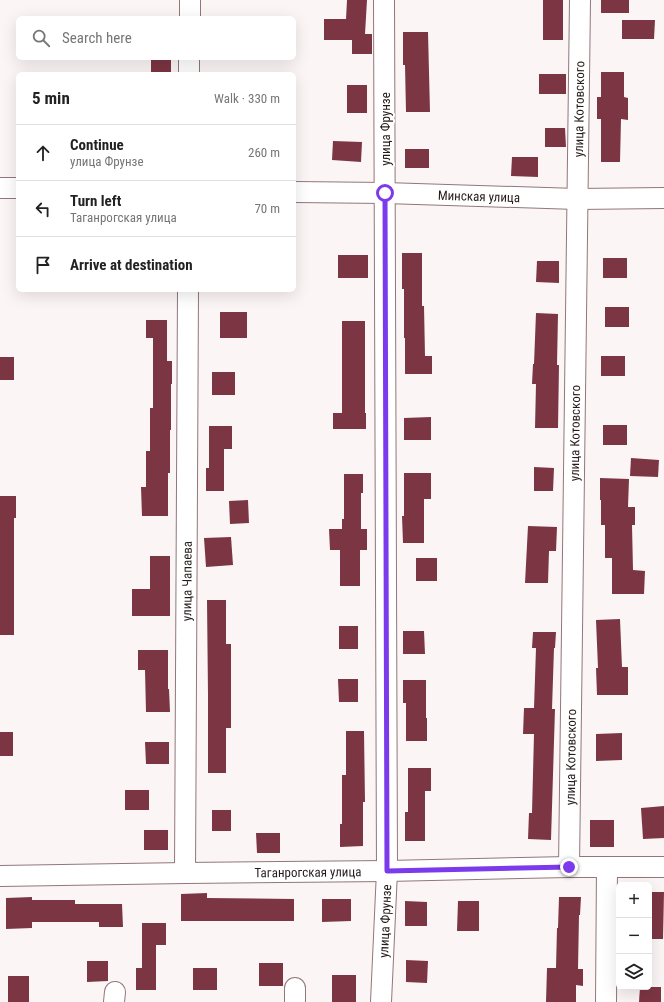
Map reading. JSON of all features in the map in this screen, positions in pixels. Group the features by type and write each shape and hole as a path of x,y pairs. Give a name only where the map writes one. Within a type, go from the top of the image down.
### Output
{"street":[{"path":"190,0 190,16"},
{"name":"улица Фрунзе","path":"381,1002 387,871 384,0"},
{"name":"улица Котовского","path":"569,867 580,0"},
{"path":"189,60 189,72"},
{"path":"0,188 16,188"},
{"name":"Минская улица","path":"296,192 385,193 577,199 664,198"},
{"name":"улица Чапаева","path":"185,873 188,292"},
{"name":"Таганрогская улица","path":"0,876 569,867 664,867"},
{"path":"606,1002 607,867"}],"building":[{"path":"347,0 367,0 365,34 372,34 372,54 352,54 352,40 324,40 324,19 346,19"},
{"path":"543,0 563,0 563,40 543,40"},
{"path":"601,0 629,0 629,13 601,13"},
{"path":"622,20 655,20 654,39 622,39"},
{"path":"403,32 428,32 430,112 406,112 405,65 403,65"},
{"path":"151,60 171,60 171,72 151,72"},
{"path":"601,72 624,72 624,97 628,98 628,120 621,119 620,162 601,162 601,119 597,119 597,97 601,97"},
{"path":"539,74 566,74 566,94 539,94"},
{"path":"347,85 367,85 367,113 347,113"},
{"path":"545,128 565,128 566,147 545,147"},
{"path":"333,141 362,142 361,162 332,160"},
{"path":"405,149 429,149 429,168 405,168"},
{"path":"512,157 538,157 538,177 511,176"},
{"path":"402,253 422,253 422,306 424,306 425,356 432,356 432,374 405,374"},
{"path":"338,255 368,255 368,278 338,278"},
{"path":"603,258 627,258 627,278 603,278"},
{"path":"537,261 559,261 559,283 536,282"},
{"path":"605,307 629,307 629,327 605,327"},
{"path":"220,312 247,312 247,338 220,338"},
{"path":"536,313 558,314 558,428 535,428 536,384 532,384"},
{"path":"146,320 167,320 167,361 172,361 168,516 142,516 141,487 146,487 146,451 150,451 150,408 153,408 153,338 146,338"},
{"path":"342,321 365,321 366,429 333,429 333,413 342,413"},
{"path":"601,356 625,356 625,376 601,376"},
{"path":"0,357 14,357 14,380 0,380"},
{"path":"212,372 235,372 235,395 212,395"},
{"path":"431,417 431,440 404,440 404,418"},
{"path":"603,425 627,425 627,445 603,445"},
{"path":"209,426 232,426 232,449 224,449 224,491 206,491 206,468 209,468"},
{"path":"631,458 659,460 658,477 630,476"},
{"path":"534,467 554,468 553,491 534,491"},
{"path":"404,473 431,473 431,499 424,499 424,543 403,543 402,516 404,516"},
{"path":"344,474 363,474 363,493 361,493 361,529 367,529 367,550 360,550 360,586 340,586 340,550 330,550 329,529 342,529 342,519 344,519"},
{"path":"600,478 629,479 628,507 635,507 635,525 632,525 633,570 645,571 644,594 612,594 612,558 605,558 605,525 601,525"},
{"path":"0,496 16,496 16,518 14,518 14,635 0,635"},
{"path":"248,500 249,523 230,524 229,501"},
{"path":"528,526 557,527 556,551 549,551 548,583 525,583"},
{"path":"231,537 233,565 206,567 204,538"},
{"path":"150,556 170,556 170,616 132,616 132,589 150,589"},
{"path":"416,558 437,558 437,581 416,581"},
{"path":"207,600 226,600 226,644 231,644 231,728 226,728 226,773 208,773"},
{"path":"620,619 622,667 628,667 628,695 597,695 596,668 598,668 596,620"},
{"path":"339,626 358,626 358,649 339,649"},
{"path":"403,631 424,631 425,654 403,654"},
{"path":"533,632 556,632 552,709 555,709 551,840 528,839 529,813 532,813 534,734 523,734 524,708 534,708 536,648 532,648"},
{"path":"138,650 168,650 168,689 170,712 146,712 145,670 138,670"},
{"path":"338,679 358,679 358,702 339,702"},
{"path":"403,680 426,680 427,741 406,741 406,703 403,703"},
{"path":"346,731 364,731 365,802 363,802 363,846 340,847 340,824 342,824 342,775 346,775"},
{"path":"0,732 13,732 13,756 0,756"},
{"path":"622,733 622,760 596,761 596,734"},
{"path":"145,742 169,742 169,764 146,764"},
{"path":"408,768 431,768 431,791 425,791 425,841 405,841 405,812 408,812"},
{"path":"125,790 149,790 149,810 125,810"},
{"path":"664,806 664,838 643,839 641,808"},
{"path":"212,810 231,810 231,831 212,831"},
{"path":"590,820 614,820 614,847 590,847"},
{"path":"144,830 168,830 168,850 144,850"},
{"path":"256,833 280,833 280,853 257,853"},
{"path":"652,892 664,892 663,939 652,939"},
{"path":"207,893 207,898 294,899 294,921 181,921 181,894"},
{"path":"32,897 32,900 75,900 75,904 122,904 123,927 99,927 99,922 32,922 32,928 6,929 6,898"},
{"path":"559,897 581,897 579,915 578,969 583,969 583,986 576,985 576,1002 546,1002 547,968 556,968"},
{"path":"322,899 351,899 351,921 322,922"},
{"path":"405,901 427,902 427,926 405,926"},
{"path":"458,901 479,901 479,931 457,931"},
{"path":"142,923 166,923 166,945 156,945 156,990 136,990 136,968 142,968"},
{"path":"406,960 428,961 427,983 406,982"},
{"path":"87,961 108,961 108,981 87,982"},
{"path":"259,963 283,963 283,986 259,986"},
{"path":"193,968 217,968 217,990 193,990"},
{"path":"332,975 356,975 356,1002 332,1002"},
{"path":"8,976 29,976 29,1002 8,1002"},
{"path":"652,987 661,987 661,1002 639,1002 640,990 652,990"}],"route":[{"path":"385,193 387,871 569,867"}]}
